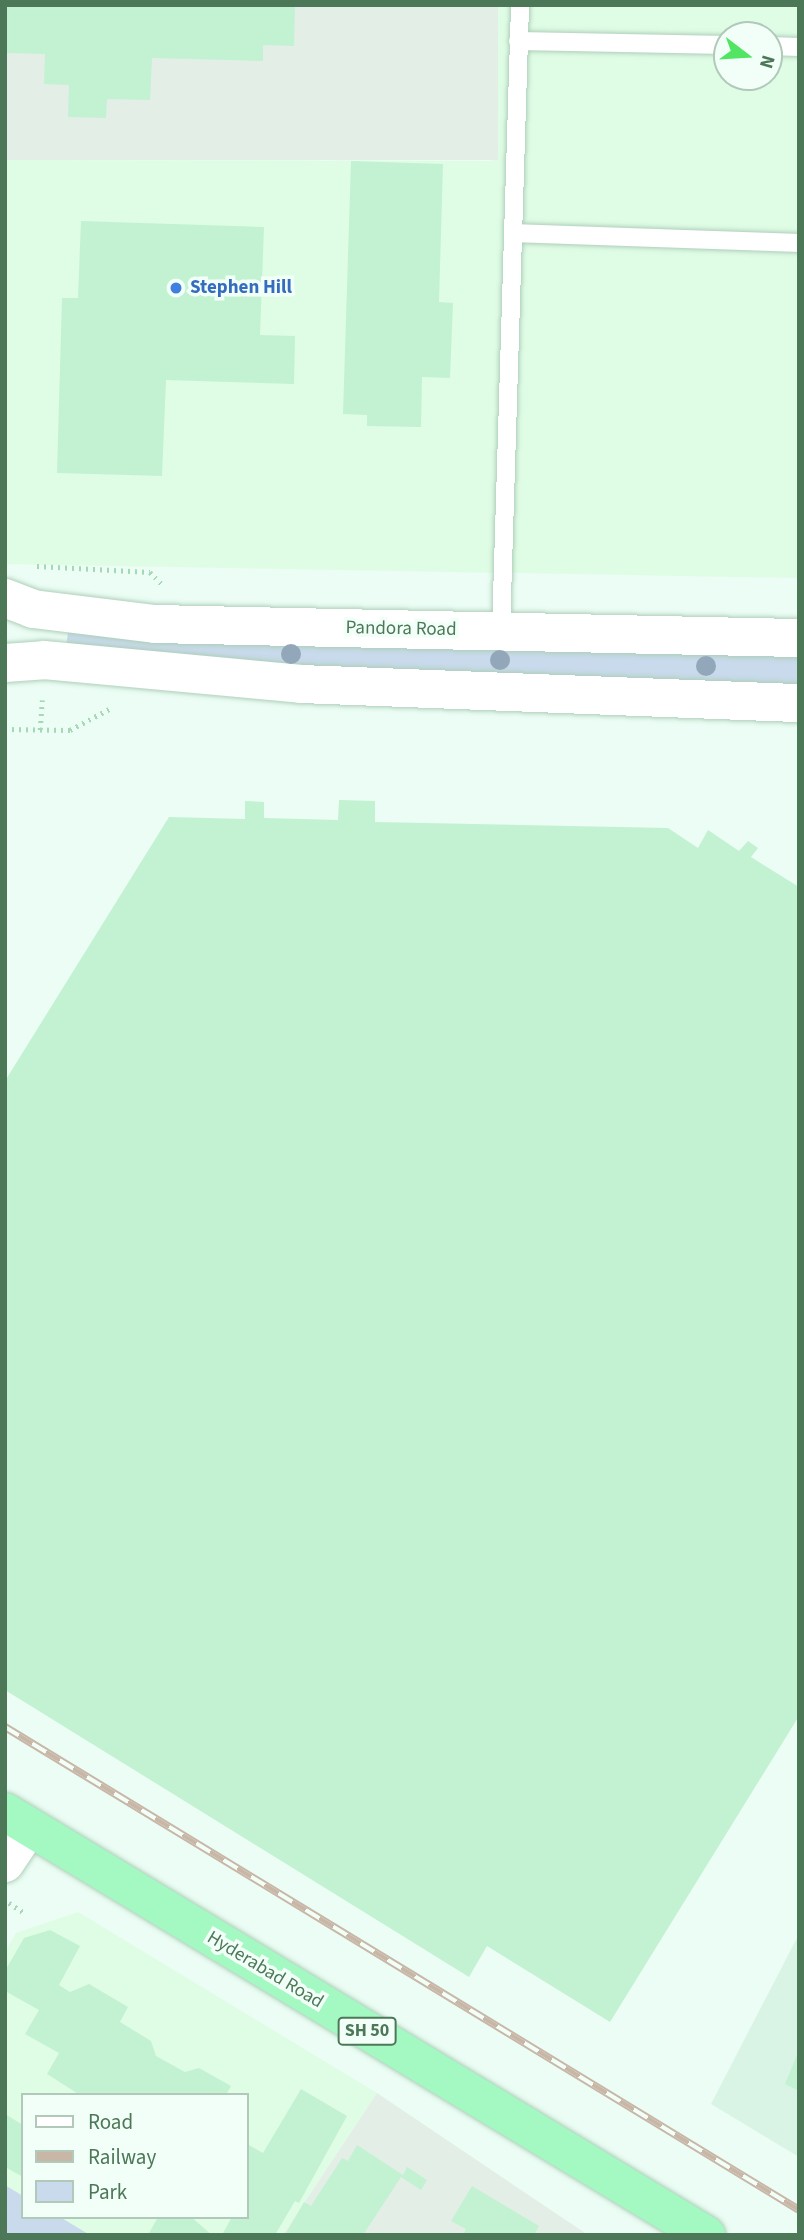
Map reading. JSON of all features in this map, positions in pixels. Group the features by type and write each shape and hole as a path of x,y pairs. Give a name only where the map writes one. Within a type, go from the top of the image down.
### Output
{"highway":[{"name":"Hyderabad Road","path":"17,1819 706,2235"}],"main road":[{"name":"Pandora Road","path":"5,598 33,609 155,624 799,638"},
{"path":"5,663 44,660 301,684 799,702"},
{"path":"5,1863 17,1819"}],"lane":[{"path":"501,631 520,5"},
{"path":"519,41 713,45"},
{"path":"513,233 799,243"}],"path":[{"path":"25,565 149,572 162,583"},
{"path":"5,729 70,730 110,708"},
{"path":"5,1901 23,1912"}],"shaded area":[{"path":"5,5 498,5 498,160 5,160"},
{"path":"498,5 799,5 799,578 5,564 5,160 492,161"},
{"path":"78,1912 377,2093 283,2235 90,2235 63,2219 248,2219 248,2093 21,2093 21,2195 5,2185 5,1952 16,1933"},
{"path":"799,1934 799,2157 711,2104"},
{"path":"377,2093 588,2235 283,2235"}],"green space":[{"path":"68,632 799,655 799,685 286,671 66,648"},
{"path":"5,2185 21,2195 21,2219 63,2219 90,2235 5,2235"}],"building":[{"path":"5,5 295,5 294,46 263,45 263,61 152,58 150,100 107,99 106,118 68,117 69,85 44,84 45,54 5,53"},
{"path":"351,161 443,164 439,302 453,303 450,378 422,377 421,427 367,426 367,415 343,414"},
{"path":"81,221 264,227 260,335 295,336 294,384 166,380 162,476 57,473 62,298 78,298"},
{"path":"339,800 375,801 375,822 668,828 698,848 708,830 739,851 748,841 758,848 751,857 799,887 799,1716 610,2022 487,1946 469,1977 5,1690 5,1081 169,817 245,819 245,801 264,802 264,818 338,820"},
{"path":"50,1930 80,1946 59,1985 70,1992 89,1984 128,2007 120,2022 151,2041 156,2056 185,2072 199,2068 231,2086 227,2093 77,2093 47,2074 59,2053 25,2034 39,2010 5,1991 5,1971 24,1938"},
{"path":"799,2050 799,2091 785,2084"},
{"path":"301,2089 347,2116 299,2203 295,2201 275,2235 222,2235 231,2219 248,2219 248,2145 263,2153"},
{"path":"5,2114 21,2124 21,2176 5,2167"},
{"path":"357,2145 403,2175 407,2167 427,2180 421,2190 401,2177 363,2235 285,2235 304,2202 311,2206 342,2158 348,2161"},
{"path":"472,2186 539,2226 534,2235 463,2235 466,2229 451,2221"},
{"path":"157,2219 193,2219 212,2235 148,2235"}],"railway":[{"path":"5,1727 799,2210"}],"place":[{"name":"Stephen Hill","path":"176,288"}]}
